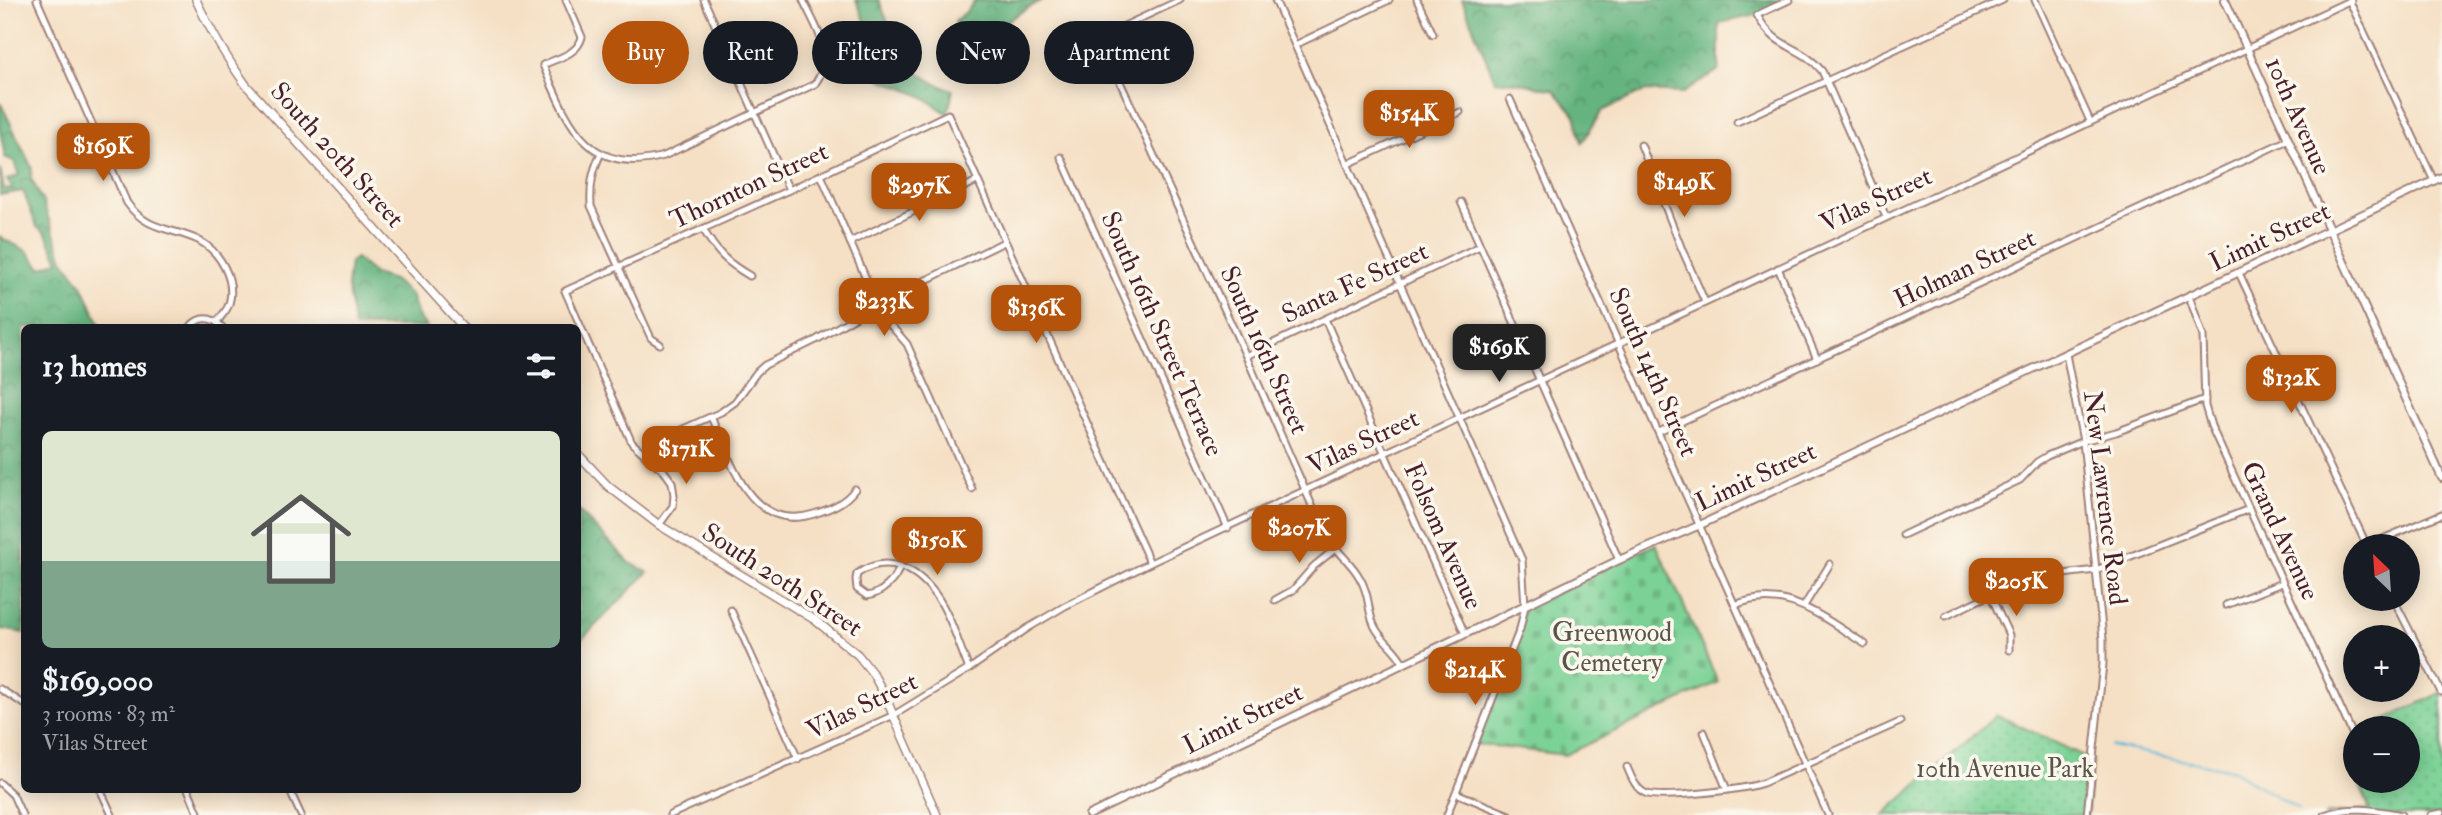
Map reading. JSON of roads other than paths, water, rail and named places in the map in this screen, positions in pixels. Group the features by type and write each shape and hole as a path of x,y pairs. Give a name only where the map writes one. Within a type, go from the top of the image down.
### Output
{"main road":[{"name":"South 20th Street","path":"196,0 223,52 246,85 460,324"},
{"name":"South 20th Street","path":"581,457 608,486 659,525 838,637 858,655 873,674 894,715 937,815"}],"street":[{"path":"37,0 127,203 144,221 201,241 226,270 231,293 228,307 217,322 204,318 193,324"},
{"path":"566,0 582,37 576,50 543,65 574,130 601,153 627,160 664,156 815,84 823,72 826,57 823,43 803,0"},
{"path":"704,0 789,190"},
{"name":"South 16th Street","path":"1180,0 1110,33 1104,47 1247,356 1325,535 1335,550 1358,573 1364,587 1370,617 1403,663"},
{"path":"1275,0 1522,560 1525,606 1514,644 1447,815"},
{"path":"1373,0 1376,7"},
{"path":"1295,45 1389,0"},
{"path":"1417,0 1433,34"},
{"path":"1789,0 1757,15 1764,28 1775,39 1811,59 1822,71 1886,217"},
{"path":"1737,122 2003,0"},
{"path":"2035,0 2090,121"},
{"name":"10th Avenue","path":"2225,0 2442,478"},
{"path":"2350,0 2434,181"},
{"name":"Vilas Street","path":"670,815 894,715 1056,611 1150,563 2350,0"},
{"name":"South 14th Street","path":"1510,99 1828,815"},
{"path":"1348,164 1460,112"},
{"name":"Thornton Street","path":"580,324 565,291 789,190 948,114 977,181"},
{"name":"Holman Street","path":"1659,432 2288,140"},
{"path":"1641,145 1705,302"},
{"path":"601,153 590,185 591,206 650,338 660,344"},
{"name":"South 16th Street Terrace","path":"1062,157 1228,528"},
{"path":"821,175 877,304 886,320 907,344 972,489"},
{"name":"Limit Street","path":"1089,815 1619,560 1700,525 2442,177"},
{"path":"850,242 977,181 1150,563"},
{"path":"1461,202 1619,560"},
{"path":"703,229 725,261 750,276"},
{"path":"659,525 673,506 672,482 664,471 645,456 663,438 711,417 735,402 765,365 816,340 877,304 1004,242"},
{"name":"Santa Fe Street","path":"1247,356 1480,246"},
{"path":"1778,268 1817,359"},
{"path":"2239,272 2361,534"},
{"name":"Grand Avenue","path":"2189,296 2203,336 2205,399 2211,426 2344,716"},
{"name":"Folsom Avenue","path":"1325,319 1465,634"},
{"name":"Thornton Street","path":"581,327 632,443 645,456"},
{"name":"New Lawrence Road","path":"2066,354 2083,441 2103,664 2087,815"},
{"path":"1903,535 2020,480 2037,462 2083,441 2116,432 2205,399"},
{"path":"711,417 743,486 754,502 764,509 801,518 847,500 855,489"},
{"path":"1946,616 2031,577 2096,570 2249,509"},
{"path":"2395,534 2442,514"},
{"path":"1275,600 1293,590 1314,566 1335,550"},
{"path":"900,566 886,586 872,596 863,595 858,589 858,575 877,564 887,562 900,566 928,586 937,597 969,669"},
{"path":"1804,606 1830,564"},
{"path":"2227,605 2282,583"},
{"path":"1990,594 2009,635 2009,650"},
{"path":"1735,605 1756,599 1779,598 1804,606 1865,644"},
{"path":"731,610 797,759"},
{"path":"2400,611 2441,692"},
{"path":"0,689 21,702"},
{"path":"1626,767 1637,787 1647,794 1752,787 1900,722"},
{"path":"1704,732 1727,790"},
{"path":"0,783 13,795 22,815"},
{"path":"102,793 111,815"},
{"path":"190,793 199,815"},
{"path":"291,793 301,815"},
{"path":"1456,793 1506,815"},
{"path":"2324,815 2352,808 2402,815"},
{"path":"2431,815 2442,813"}],"waterway":[{"path":"2111,746 2232,770 2298,809"}],"park label":[{"name":"Greenwood Cemetery","path":"1612,648"},
{"name":"10th Avenue Park","path":"2005,769"}]}
